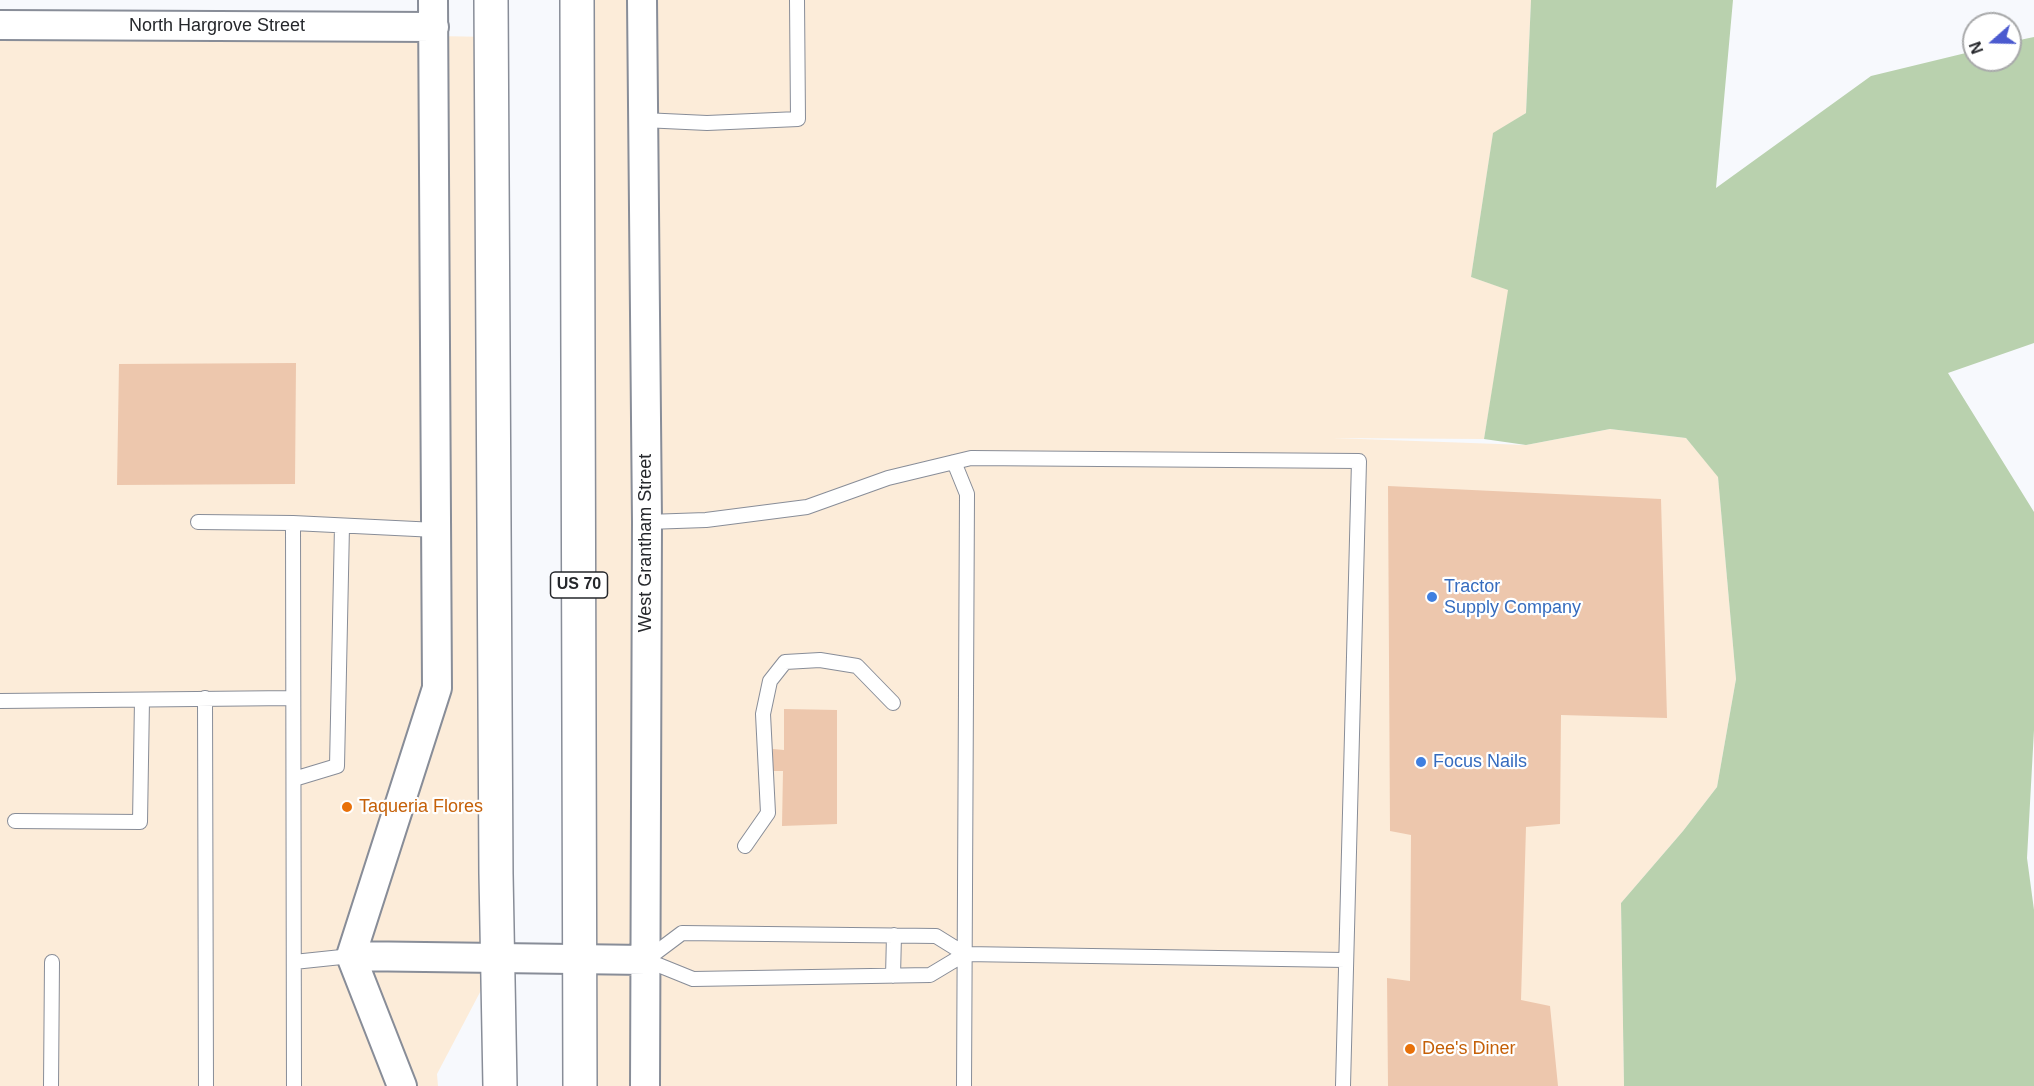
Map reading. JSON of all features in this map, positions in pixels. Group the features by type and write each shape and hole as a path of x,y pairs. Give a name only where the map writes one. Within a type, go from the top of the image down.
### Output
{"main road":[{"path":"491,0 495,766 500,1086"},
{"name":"US 70","path":"577,0 580,1086"}],"street":[{"name":"West Grantham Street","path":"642,0 647,522 645,1086"},
{"path":"402,1086 351,956 437,688 434,14"},
{"name":"North Hargrove Street","path":"0,25 434,14"},
{"path":"351,956 646,960"}],"lane":[{"path":"643,120 707,123 798,119 797,0"},
{"path":"647,522 706,520 807,507 888,478 971,458 1359,461 1345,960 1344,1086"},
{"path":"954,462 967,494 964,1086"},
{"path":"198,522 293,523 436,530"},
{"path":"293,523 294,1086"},
{"path":"294,779 337,766 342,526"},
{"path":"745,846 768,813 763,714 770,681 785,662 820,660 857,666 893,703"},
{"path":"206,698 206,1086"},
{"path":"0,701 293,698"},
{"path":"15,821 140,822 142,700"},
{"path":"646,960 682,933 936,936 965,954 1345,960"},
{"path":"893,976 894,935"},
{"path":"646,960 693,979 893,976 930,975 965,954"},
{"path":"294,962 351,956"},
{"path":"51,1086 52,962"}],"shaded area":[{"path":"577,0 1531,0 1526,113 1493,134 1471,277 1509,290 1484,439 1333,438 1526,445 1610,429 1686,438 1718,476 1736,679 1717,787 1683,831 1621,903 1624,1086 576,1086"},
{"path":"0,28 491,37 498,958 437,1074 438,1086 0,1086"}],"green space":[{"path":"1531,0 1733,0 1716,188 1871,76 1962,54 1962,72 2022,72 2022,40 2034,37 2034,343 1948,373 2034,512 2034,730 2027,858 2034,910 2034,1086 1624,1086 1621,903 1683,831 1717,787 1736,679 1718,477 1686,438 1610,429 1526,445 1484,439 1508,290 1471,277 1493,133 1526,113"}],"building":[{"path":"296,363 295,484 117,485 119,364"},
{"path":"1388,486 1661,499 1667,718 1561,715 1560,824 1526,827 1521,1000 1550,1006 1558,1086 1388,1086 1387,978 1410,981 1411,835 1390,831"},
{"path":"784,709 837,710 837,824 782,826 783,771 772,771 773,749 784,750"}],"place":[{"name":"Tractor Supply Company","path":"1432,597"},
{"name":"Focus Nails","path":"1421,762"},
{"name":"Taqueria Flores","path":"347,807"},
{"name":"Dee's Diner","path":"1410,1049"}]}
